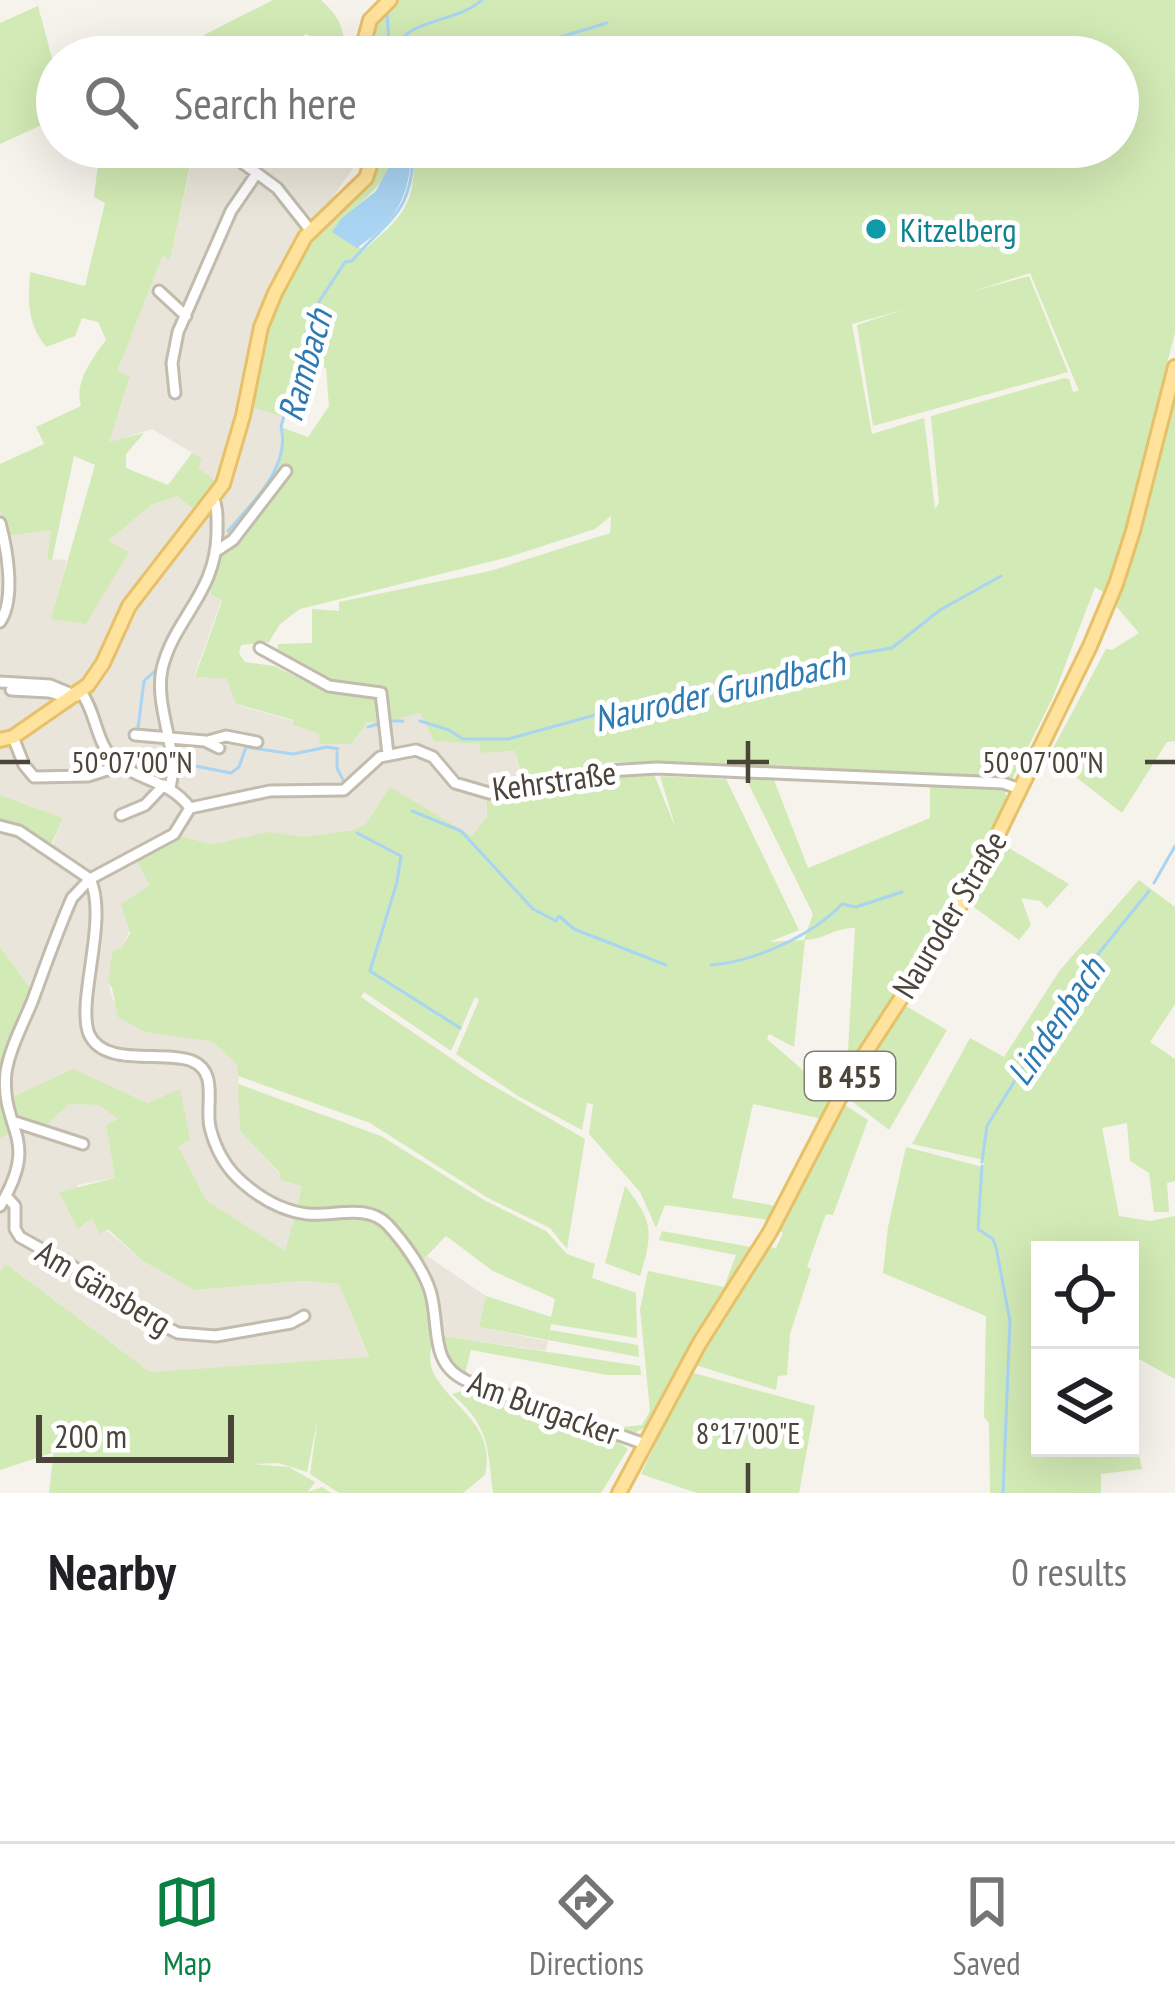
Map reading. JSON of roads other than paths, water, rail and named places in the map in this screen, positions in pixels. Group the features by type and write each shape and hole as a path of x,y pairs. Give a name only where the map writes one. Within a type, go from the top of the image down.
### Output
{"main road":[{"path":"364,36 386,3"},
{"path":"6,738 76,696 100,670 129,606 229,472 265,317 310,231 366,178 369,168"},
{"name":"Nauroder Straße","path":"619,1493 699,1344 770,1232 860,1059 974,885 1116,584 1175,367"}],"street":[{"path":"250,168 283,194 310,231"},
{"path":"175,393 173,353 186,316 231,211 257,173"},
{"path":"159,291 186,316"},
{"path":"215,552 233,540 286,471"},
{"path":"121,815 145,805 167,787 169,738 161,693 163,668 206,588 215,552 213,496"},
{"path":"0,523 7,571 6,613 0,622"},
{"path":"2,1201 20,1158 5,1092 10,1058 79,888 174,834 190,808 270,791 344,790 388,754 382,693 328,686 260,648"},
{"path":"0,682 61,687 76,696 120,766 167,787 190,808"},
{"path":"11,690 76,696"},
{"path":"135,734 213,745 226,736 257,742"},
{"path":"6,738 34,777 88,776 120,766"},
{"name":"Kehrstraße","path":"388,754 423,750 455,783 489,794 514,793 591,772 656,768 1003,783 1020,789"},
{"path":"0,826 19,831 91,878"},
{"name":"Am Burgacker","path":"91,878 94,951 87,1024 97,1044 110,1052 192,1061 203,1069 209,1080 211,1130 222,1157 234,1174 266,1200 308,1214 363,1212 383,1220 428,1287 438,1349 448,1371 645,1444"},
{"path":"12,1120 82,1144"},
{"name":"Am Gänsberg","path":"2,1201 15,1206 15,1229 20,1237 72,1265 119,1301 169,1330 206,1337 291,1323 304,1316"}],"water":[{"path":"388,168 409,168 402,199 380,229 357,248 332,232 342,218 376,191"}],"waterway":[{"path":"404,36 482,0"},
{"name":"Rambach","path":"387,13 389,36"},
{"path":"564,36 607,23"},
{"name":"Rambach","path":"228,531 275,470 283,442 281,427 311,314 345,262 352,261 402,205 412,168"},
{"name":"Nauroder Grundbach","path":"420,721 463,739 508,739 639,703 823,667 855,654 892,648 940,610 1001,576"},
{"name":"Rambach","path":"138,728 144,681 158,668"},
{"path":"388,721 403,721"},
{"path":"368,727 378,724"},
{"path":"175,762 231,773 239,767 246,747 293,754 338,749"},
{"path":"337,752 337,768 344,782"},
{"path":"412,811 461,831 533,909 556,921 559,916 574,929 666,965"},
{"path":"357,833 401,856 370,971 460,1028"},
{"name":"Lindenbach","path":"1154,883 1175,846"},
{"name":"Lindenbach","path":"982,1162 987,1126 1074,984 1149,891"},
{"path":"711,965 746,959 782,945 842,904 856,907 902,892"},
{"name":"Lindenbach","path":"982,1166 978,1229 996,1247 1010,1321 1003,1493"}],"place":[{"name":"Kitzelberg","path":"876,229"}]}
